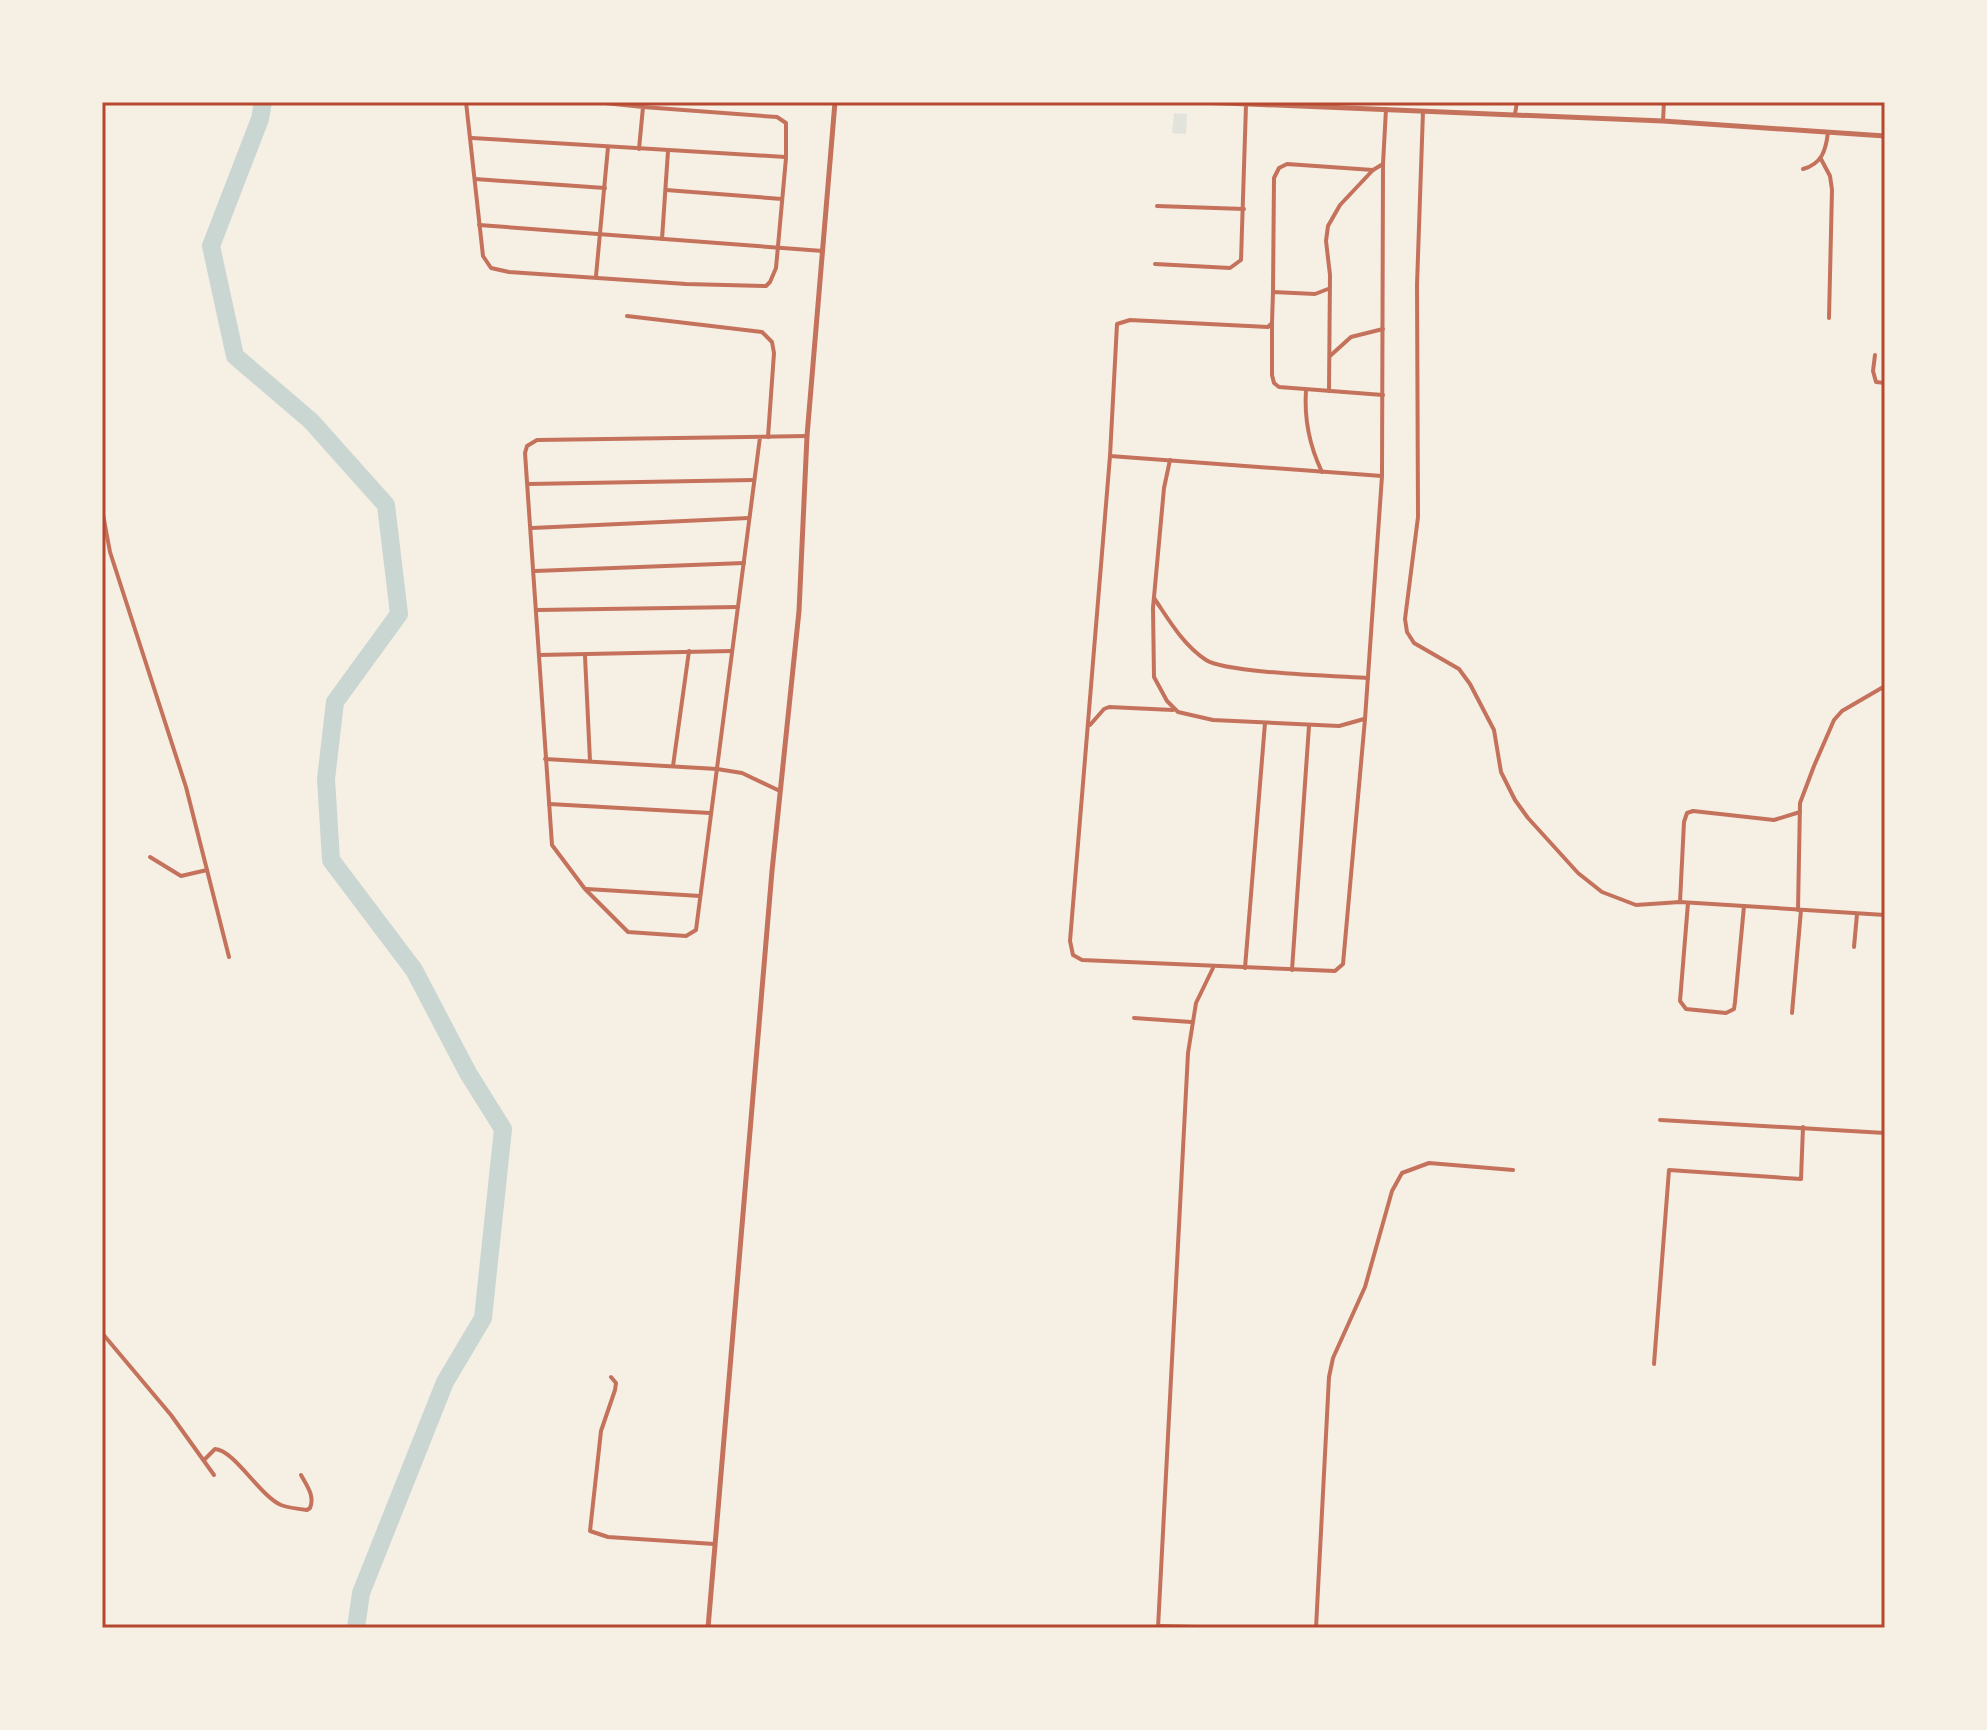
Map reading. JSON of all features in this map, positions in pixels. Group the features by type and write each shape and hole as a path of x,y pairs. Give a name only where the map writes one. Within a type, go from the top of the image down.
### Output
{"street":[{"path":"466,102 483,256 491,268 509,272 766,286 773,276 777,248 786,158 786,123 777,117 595,102"},
{"path":"708,1628 780,791 799,611 807,436 835,102"},
{"path":"1200,102 1386,109 1404,106 1423,110 1663,121 1885,136"},
{"path":"1515,114 1517,102"},
{"path":"1663,121 1664,102"},
{"path":"639,149 643,105"},
{"path":"1155,264 1230,268 1241,260 1246,105"},
{"path":"1272,323 1261,327 1130,320 1117,324 1110,456 1070,941 1073,955 1082,960 1335,971 1343,964 1365,719 1382,476 1383,164 1386,109"},
{"path":"1423,110 1417,285 1418,517 1405,619 1407,632 1414,643 1453,663 1470,684 1494,730 1501,772 1515,800 1578,873 1602,892 1626,902 1646,905 1680,902 1885,915"},
{"path":"1803,169 1821,159 1828,132"},
{"path":"472,138 786,158"},
{"path":"596,276 608,147"},
{"path":"662,239 668,151"},
{"path":"1821,159 1830,176 1832,190 1829,318"},
{"path":"1373,170 1287,164 1279,168 1274,178 1274,383 1279,387 1306,390 1383,395"},
{"path":"1329,391 1328,226 1340,205 1373,170 1383,164"},
{"path":"475,179 605,188"},
{"path":"666,190 782,199"},
{"path":"1157,206 1244,209"},
{"path":"479,225 823,251"},
{"path":"1273,292 1315,294 1328,289"},
{"path":"627,316 762,332 772,342 774,353 768,437"},
{"path":"1329,357 1333,350 1351,337 1383,329"},
{"path":"1875,355 1873,371 1876,382 1885,383"},
{"path":"1306,390 1311,449 1322,472"},
{"path":"760,437 696,930 686,936 625,931 585,889 552,845 525,453 527,446 537,440 807,436"},
{"path":"1110,456 1382,476"},
{"path":"1170,460 1163,498 1154,598 1154,677 1157,687 1176,710 1190,717 1309,726 1339,726 1365,719"},
{"path":"528,484 754,480"},
{"path":"102,509 110,552 186,787 229,957"},
{"path":"532,528 749,518"},
{"path":"535,571 744,563"},
{"path":"1154,598 1189,647 1209,662 1261,670 1368,678"},
{"path":"537,610 739,607"},
{"path":"673,766 689,651"},
{"path":"539,655 733,651"},
{"path":"585,656 590,761"},
{"path":"1792,1013 1799,910 1800,812 1805,789 1834,720 1842,711 1885,686"},
{"path":"1089,727 1109,707 1176,710"},
{"path":"1245,968 1265,723"},
{"path":"1292,970 1309,726"},
{"path":"545,759 717,769 742,773 780,791"},
{"path":"549,804 711,813"},
{"path":"1680,902 1687,813 1693,811 1774,820 1800,812"},
{"path":"150,857 181,876 207,870"},
{"path":"585,889 700,896"},
{"path":"1688,903 1680,1001 1686,1009 1726,1013 1734,1009 1744,906"},
{"path":"1854,947 1857,914"},
{"path":"1213,967 1191,1022 1158,1627 1235,1628"},
{"path":"1134,1018 1191,1022"},
{"path":"1660,1120 1885,1133"},
{"path":"1654,1364 1669,1170 1801,1179 1803,1127"},
{"path":"1316,1628 1329,1377 1333,1358 1373,1264 1392,1191 1402,1173 1429,1163 1513,1170"},
{"path":"102,1333 171,1415 214,1475"},
{"path":"611,1377 616,1383 601,1431 590,1531 608,1537 714,1544"},
{"path":"204,1460 215,1449 225,1451 271,1499 281,1505 307,1510 312,1503 311,1493 301,1475"}],"shaded area":[{"path":"1174,113 1187,114 1186,134 1172,133"}],"waterway":[{"path":"263,102 260,119 211,246 235,356 311,421 386,505 399,614 335,702 326,779 331,860 414,970 468,1073 503,1129 483,1318 445,1382 361,1593 356,1628"}]}
